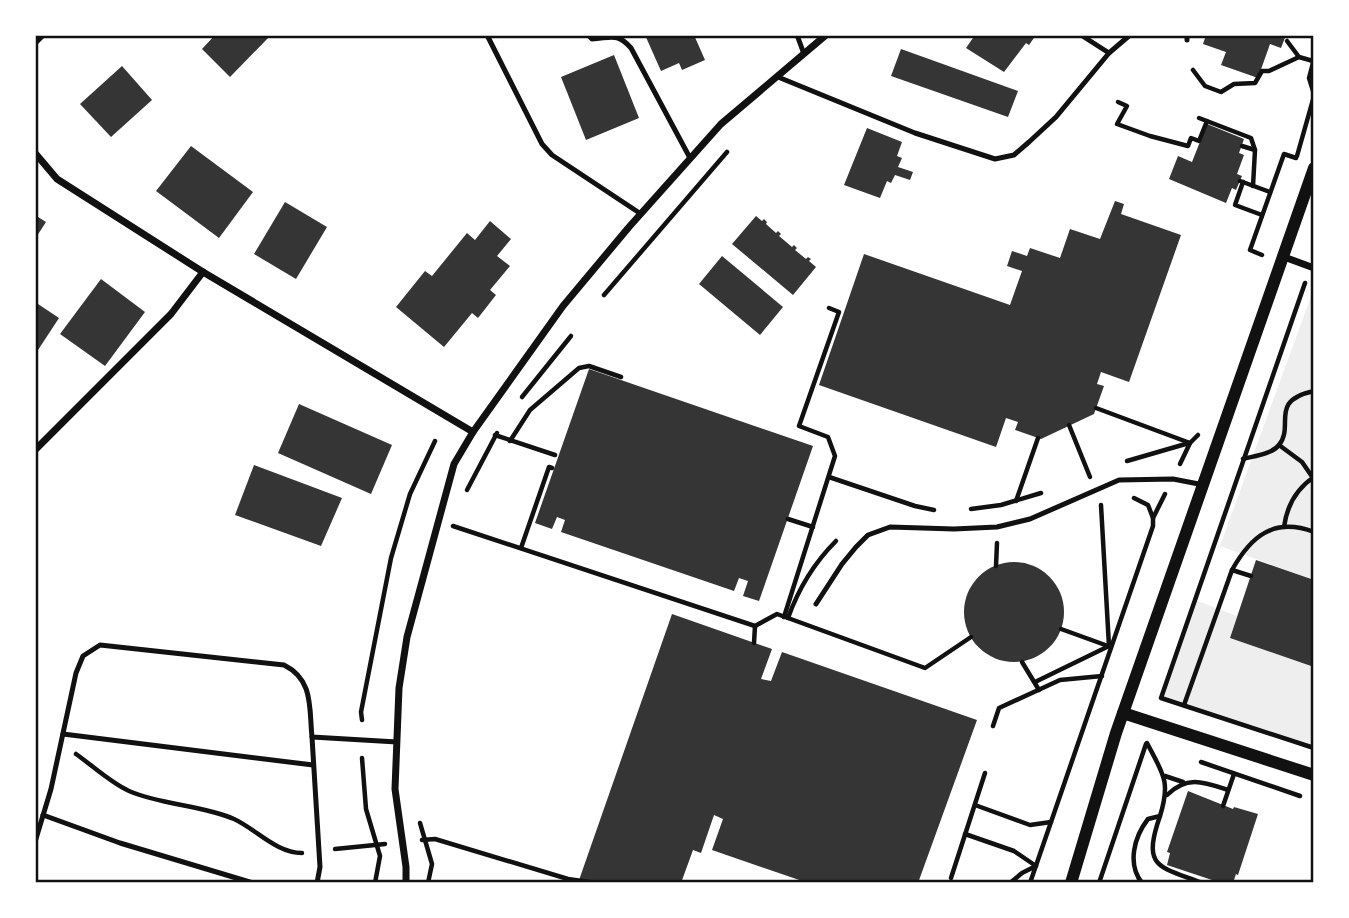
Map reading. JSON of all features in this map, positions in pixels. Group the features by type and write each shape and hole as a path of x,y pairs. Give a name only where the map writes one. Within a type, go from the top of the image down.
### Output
{"street":[{"path":"35,42 42,35"},
{"path":"405,883 406,867 395,789 399,688 407,637 454,464 472,432 563,306 641,214 721,124 826,35"},
{"path":"35,153 57,179 203,272 472,432"},
{"path":"1071,883 1123,713 1314,168"},
{"path":"1283,257 1314,268"},
{"path":"35,450 171,314 203,272"},
{"path":"1123,713 1314,775"}],"lane":[{"path":"487,35 542,144 552,155 641,214"},
{"path":"588,35 592,38 613,36 623,39 631,48 690,158"},
{"path":"797,35 804,54"},
{"path":"1081,35 1109,53"},
{"path":"778,77 915,133 995,159 1014,155 1056,117 1109,53 1130,35"},
{"path":"816,604 842,564 868,535 890,527 997,527 1030,519 1119,480 1173,479 1204,485"},
{"path":"35,842 76,673 83,656 100,645 284,665 301,676 306,684 320,867 317,883"},
{"path":"63,734 313,765"},
{"path":"312,737 397,742"},
{"path":"43,816 120,843 253,883"}],"path":[{"path":"1287,41 1299,57"},
{"path":"1193,70 1205,86 1221,92 1234,85 1255,83 1262,71 1269,71 1299,57 1314,60 1309,78 1314,95 1292,170"},
{"path":"1118,102 1127,106 1117,124 1188,146 1191,138 1199,141 1207,121"},
{"path":"1199,118 1251,138 1255,150 1253,186"},
{"path":"1242,146 1255,150"},
{"path":"604,295 727,152"},
{"path":"1262,254 1250,250 1270,192 1284,154 1296,158"},
{"path":"1262,215 1235,205 1241,182 1270,192"},
{"path":"1258,264 1266,242"},
{"path":"1307,279 1161,698 1314,748"},
{"path":"784,617 835,456 828,437 799,426 839,312 829,309"},
{"path":"514,407 571,336"},
{"path":"510,441 530,410 579,368 589,366 621,377"},
{"path":"1242,460 1268,452 1279,445 1287,408 1293,399 1314,391"},
{"path":"1097,408 1190,443"},
{"path":"1069,425 1101,506 1110,647"},
{"path":"466,493 502,426"},
{"path":"1153,518 1190,443 1201,428"},
{"path":"495,435 555,455"},
{"path":"1016,502 1038,438"},
{"path":"362,720 391,558 410,495 435,441"},
{"path":"1118,464 1190,443"},
{"path":"1279,445 1302,463 1313,478 1301,487 1290,502 1284,527"},
{"path":"521,548 550,467 552,468"},
{"path":"1078,479 1099,471"},
{"path":"829,477 915,506 938,510"},
{"path":"959,510 1016,502 1044,492"},
{"path":"1030,883 1153,526 1153,518 1147,505 1127,497"},
{"path":"1101,506 1111,501"},
{"path":"449,537 457,514"},
{"path":"788,519 813,527"},
{"path":"453,525 755,626 776,614 925,668 971,637"},
{"path":"1184,705 1233,570 1251,542 1265,532 1284,527 1298,527 1314,532"},
{"path":"996,566 997,540"},
{"path":"1233,570 1251,576"},
{"path":"754,643 755,626"},
{"path":"1061,629 1110,647"},
{"path":"1035,682 1110,647"},
{"path":"1022,662 1039,690"},
{"path":"993,726 999,708 1060,680 1102,676"},
{"path":"1147,743 1159,748"},
{"path":"1147,743 1164,776 1166,795 1152,841 1155,860 1167,870 1202,883"},
{"path":"1099,883 1147,743"},
{"path":"76,754 129,791 224,815 270,842 302,853"},
{"path":"362,758 366,809 377,844 379,866 374,883"},
{"path":"1196,761 1300,796"},
{"path":"951,878 985,773"},
{"path":"1223,806 1234,774"},
{"path":"1164,776 1185,782 1199,781 1228,790"},
{"path":"1166,795 1185,782"},
{"path":"975,805 1030,825 1051,822"},
{"path":"1142,883 1133,865 1138,838 1151,816 1160,816"},
{"path":"419,820 432,869 428,883"},
{"path":"965,834 1014,851 1036,866"},
{"path":"331,850 435,839 568,879 596,883"},
{"path":"1010,883 1021,873 1036,866"}],"shaded area":[{"path":"1314,288 1314,580 1220,546"},
{"path":"1195,600 1237,616 1230,638 1314,667 1314,748 1161,698"}],"building":[{"path":"215,35 271,35 230,77 202,49"},
{"path":"645,35 694,35 705,60 682,70 679,63 661,71"},
{"path":"975,35 1036,35 1029,45 1026,43 1004,72 966,48"},
{"path":"1206,35 1286,35 1281,48 1270,44 1258,78 1221,65 1226,52 1203,44"},
{"path":"901,49 1018,91 1008,117 891,76"},
{"path":"614,55 639,118 586,140 561,77"},
{"path":"122,66 152,100 111,137 80,104"},
{"path":"1207,124 1244,139 1239,153 1244,155 1237,174 1242,176 1236,190 1232,188 1226,203 1169,179 1178,156 1192,162"},
{"path":"867,128 902,142 897,156 902,158 898,167 913,172 910,180 895,175 891,183 887,181 880,198 844,185"},
{"path":"191,146 253,192 219,238 156,191"},
{"path":"1115,201 1124,204 1121,214 1181,235 1129,382 1101,372 1097,384 1104,386 1094,414 1041,439 1015,430 1018,422 1006,418 996,447 819,385 864,254 1010,305 1022,271 1007,266 1012,251 1027,256 1030,248 1060,258 1070,229 1100,239"},
{"path":"285,202 327,227 296,279 254,254"},
{"path":"35,215 46,222 35,239"},
{"path":"756,216 762,221 764,219 776,233 778,231 781,234 779,236 797,248 795,250 806,259 811,259 809,261 816,267 793,295 732,244"},
{"path":"490,221 511,239 497,256 510,266 490,290 496,295 478,318 472,313 444,347 396,307 425,271 432,276 467,233 475,240"},
{"path":"722,256 783,307 760,335 699,284"},
{"path":"101,279 145,312 105,366 60,334"},
{"path":"35,302 59,318 38,350 35,349"},
{"path":"589,369 813,446 759,601 743,596 748,581 739,578 734,591 561,532 565,520 557,517 552,529 535,523"},
{"path":"299,404 392,445 371,494 278,453"},
{"path":"254,465 342,498 321,546 235,515"},
{"path":"1256,560 1314,580 1314,667 1230,638"},
{"path":"1014,562 1033,566 1049,577 1060,593 1064,612 1060,631 1049,647 1033,658 1014,662 995,658 979,647 968,631 964,612 968,593 979,577 995,566"},
{"path":"672,614 772,649 761,679 771,681 782,652 977,720 918,883 808,883 712,850 723,819 714,815 701,853 693,850 681,883 578,883"},
{"path":"1188,791 1233,809 1234,807 1258,814 1233,883 1221,883 1167,865 1170,853 1167,852"}]}
